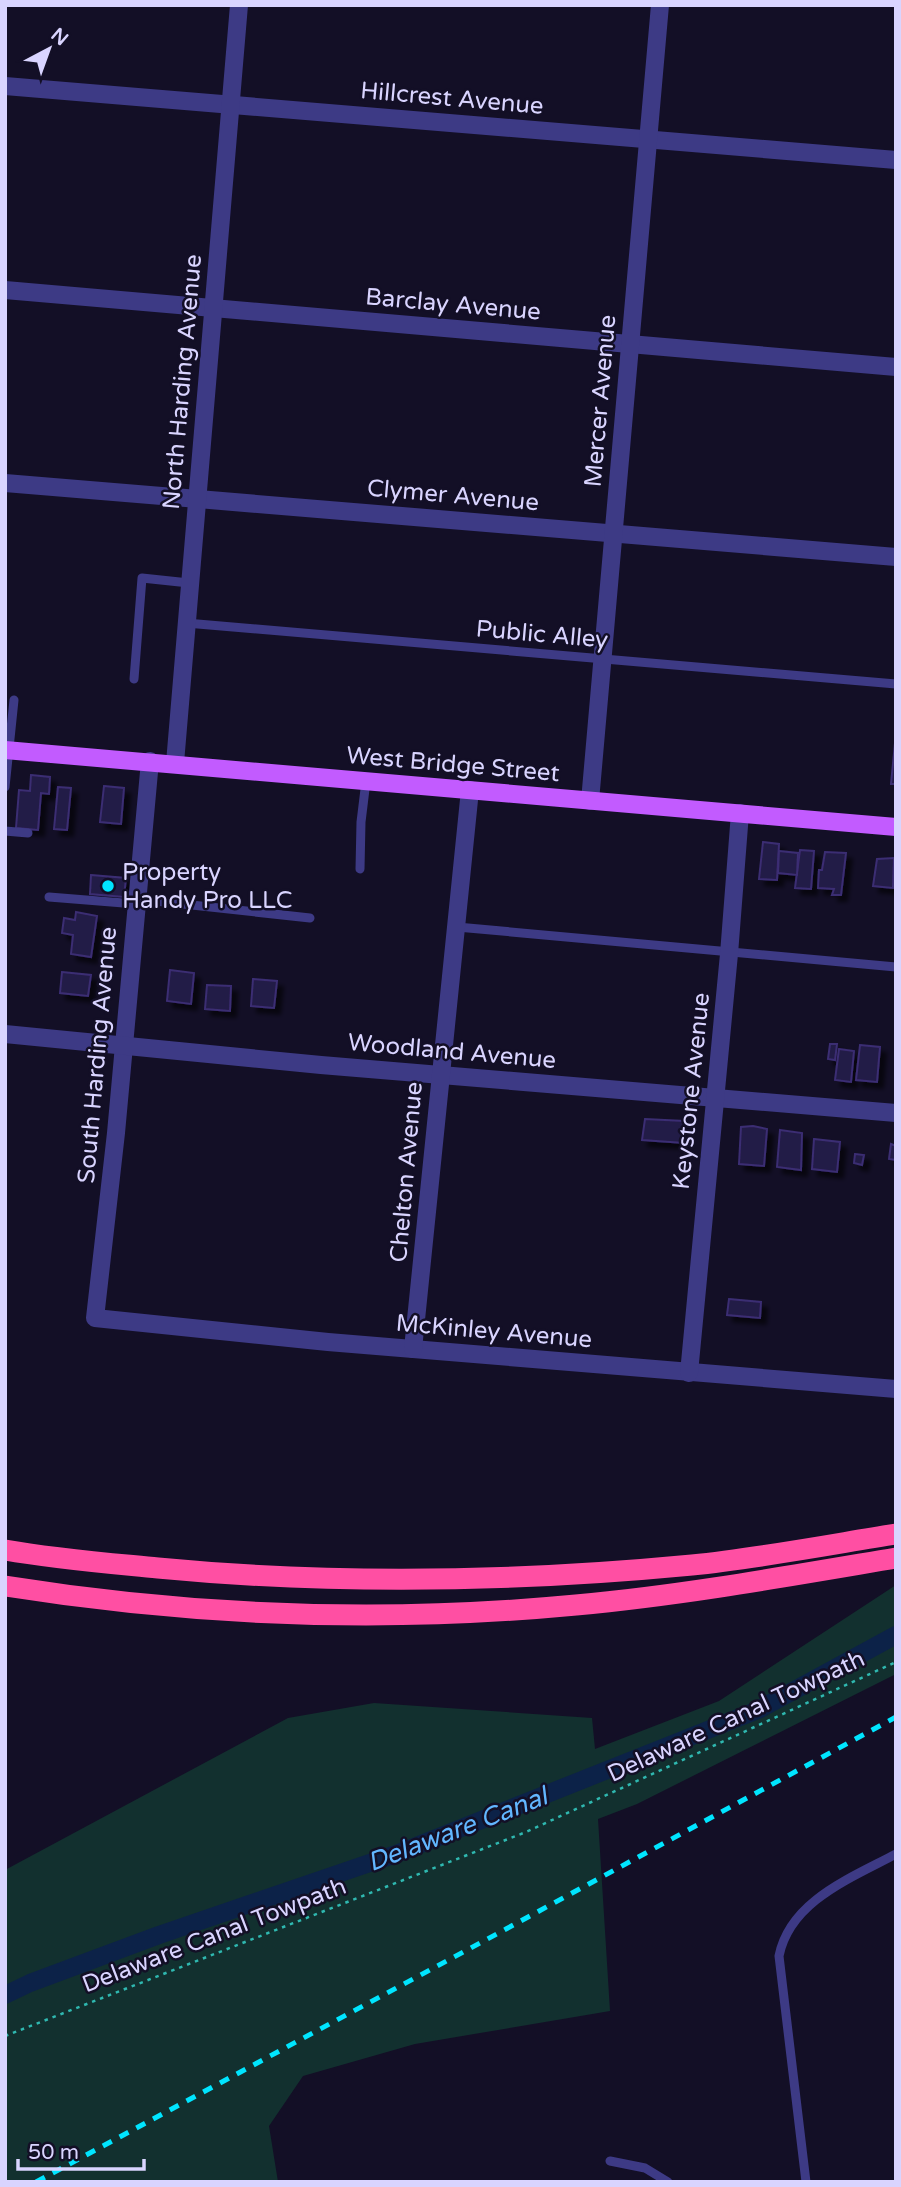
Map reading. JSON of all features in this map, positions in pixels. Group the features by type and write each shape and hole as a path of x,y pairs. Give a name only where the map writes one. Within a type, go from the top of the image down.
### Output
{"highway":[{"path":"5,1550 209,1573 330,1579 450,1579 693,1565 754,1558 896,1534"},
{"path":"5,1586 219,1609 330,1614 415,1613 514,1609 636,1598 896,1558"}],"main road":[{"name":"West Bridge Street","path":"7,750 896,827"}],"street":[{"name":"North Harding Avenue","path":"175,764 239,5"},
{"name":"Mercer Avenue","path":"590,801 660,5"},
{"name":"Hillcrest Avenue","path":"5,86 896,160"},
{"name":"Barclay Avenue","path":"5,290 896,367"},
{"name":"Clymer Avenue","path":"5,483 896,557"},
{"name":"South Harding Avenue","path":"96,1311 150,761"},
{"name":"Chelton Avenue","path":"414,1349 439,1075 470,790"},
{"name":"Keystone Avenue","path":"689,1373 740,813"},
{"name":"Woodland Avenue","path":"5,1034 439,1075 896,1113"},
{"name":"McKinley Avenue","path":"96,1311 95,1318 414,1349 896,1389"}],"lane":[{"path":"134,679 142,578 189,583"},
{"name":"Public Alley","path":"186,623 896,684"},
{"path":"5,786 14,700"},
{"path":"360,869 361,822 366,781"},
{"path":"5,831 28,833"},
{"path":"49,897 136,904 155,901 310,918"},
{"path":"457,927 729,954 896,967"},
{"path":"806,2182 779,1956 782,1940 803,1911 835,1886 896,1854"},
{"path":"610,2161 645,2168 668,2182"}],"path":[{"name":"Delaware Canal Towpath","path":"5,2036 526,1832 896,1662"}],"green space":[{"path":"896,1585 896,1674 637,1804 598,1819 610,2011 415,2044 303,2076 269,2126 278,2182 5,2182 5,1870 288,1718 374,1703 592,1718 595,1749 719,1701"}],"building":[{"path":"895,743 896,784 891,784"},
{"path":"31,775 50,777 49,794 41,793 38,830 16,828 19,790 30,791"},
{"path":"104,786 124,788 121,824 100,822"},
{"path":"58,787 71,788 67,830 54,829"},
{"path":"763,842 779,844 777,880 759,879"},
{"path":"800,850 814,851 811,889 795,888"},
{"path":"779,851 798,853 797,875 778,873"},
{"path":"825,852 846,853 841,895 832,895 834,889 818,888 819,870 822,870"},
{"path":"894,858 893,888 873,886 877,859"},
{"name":"Property Handy Pro LLC","path":"91,875 126,878 124,897 90,894"},
{"path":"76,912 97,916 91,957 71,954 73,935 62,933 64,918 75,920"},
{"path":"170,970 194,973 191,1004 167,1001"},
{"path":"62,972 91,975 88,996 60,993"},
{"path":"253,979 277,981 274,1008 251,1006"},
{"path":"207,985 231,986 230,1011 205,1009"},
{"path":"830,1044 837,1044 835,1060 828,1059"},
{"path":"860,1045 880,1047 877,1082 856,1080"},
{"path":"839,1049 854,1051 851,1082 835,1080"},
{"path":"645,1119 684,1121 684,1143 642,1140"},
{"path":"741,1127 767,1129 764,1166 739,1164"},
{"path":"780,1130 802,1133 801,1170 777,1167"},
{"path":"814,1139 840,1142 837,1172 812,1169"},
{"path":"891,1144 896,1146 896,1160 889,1159"},
{"path":"855,1154 864,1155 862,1165 854,1163"},
{"path":"729,1299 761,1302 760,1318 727,1315"}],"waterway":[{"name":"Delaware Canal","path":"5,1995 30,1983 159,1935 396,1854 758,1710 896,1635"}],"railway":[{"path":"36,2182 896,1717"}],"place":[{"name":"Property Handy Pro LLC","path":"108,886"}]}
